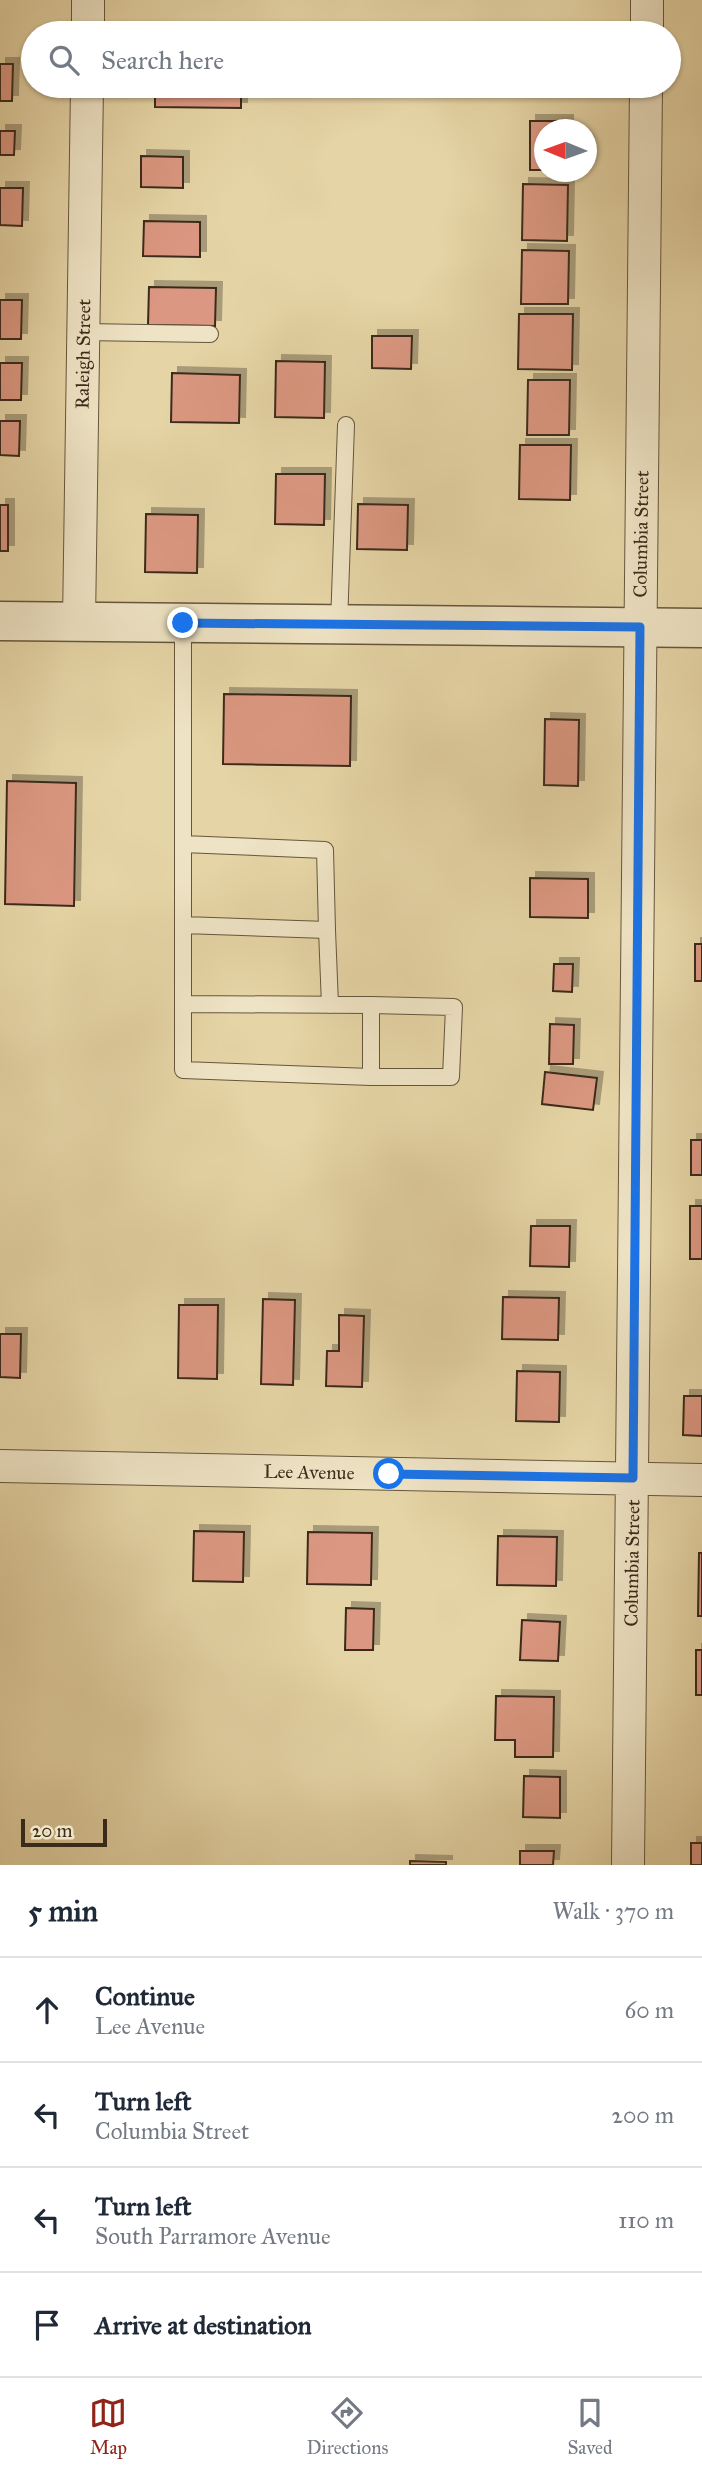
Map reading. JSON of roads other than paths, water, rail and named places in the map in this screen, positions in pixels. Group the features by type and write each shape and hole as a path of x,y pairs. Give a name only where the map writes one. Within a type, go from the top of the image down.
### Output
{"street":[{"path":"88,0 88,21"},
{"path":"647,0 647,21"},
{"name":"Raleigh Street","path":"79,622 87,98"},
{"name":"Columbia Street","path":"628,1865 646,98"},
{"path":"0,621 702,628"},
{"name":"Lee Avenue","path":"0,1466 702,1479"}],"lane":[{"path":"83,332 210,334"},
{"path":"339,625 346,425"},
{"path":"183,623 183,1070 451,1077 454,1007 184,1004"},
{"path":"183,844 325,850 330,1005"},
{"path":"183,925 327,930"},
{"path":"371,1005 372,1077"}]}
